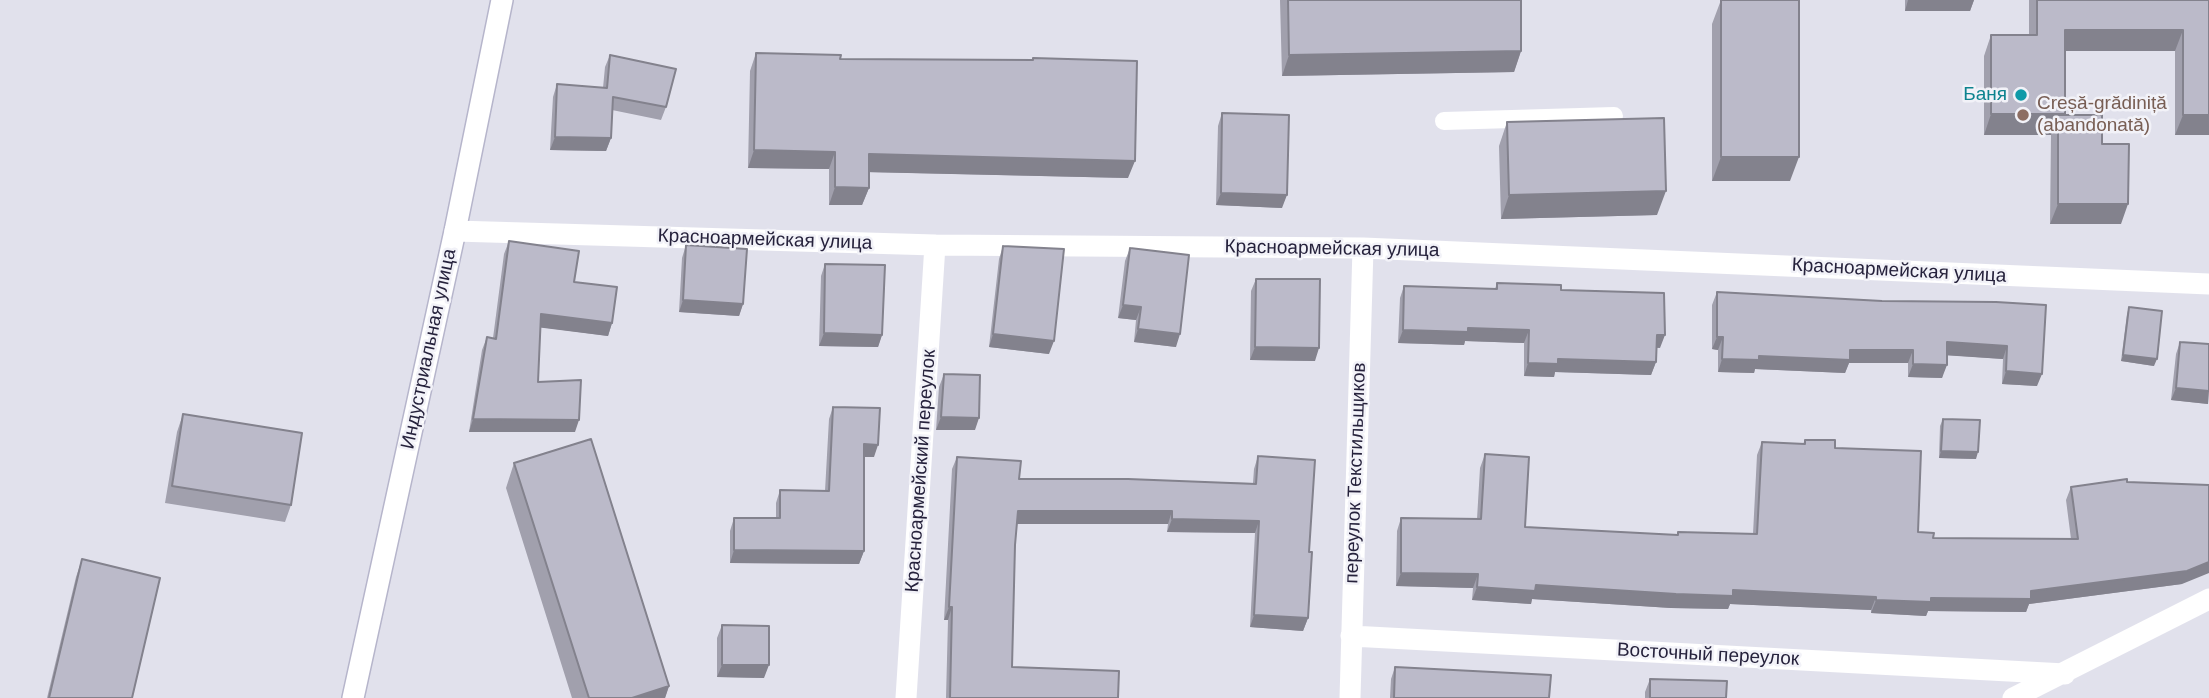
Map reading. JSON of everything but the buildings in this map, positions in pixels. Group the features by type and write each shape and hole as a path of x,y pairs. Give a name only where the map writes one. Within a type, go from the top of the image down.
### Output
{"street":[{"name":"Индустриальная улица","path":"352,698 455,231 502,0"},
{"name":"Красноармейская улица","path":"455,231 935,245 1363,248 2209,284"},
{"name":"Красноармейский переулок","path":"906,698 935,245"},
{"name":"переулок Текстильщиков","path":"1350,698 1363,248"},
{"path":"2013,698 2209,599"},
{"name":"Восточный переулок","path":"1351,636 2065,674"}],"lane":[{"path":"1444,121 1614,116"}],"place":[{"name":"Баня","path":"2021,95"},
{"name":"Creșă-grădiniță (abandonată)","path":"2023,115"}]}
